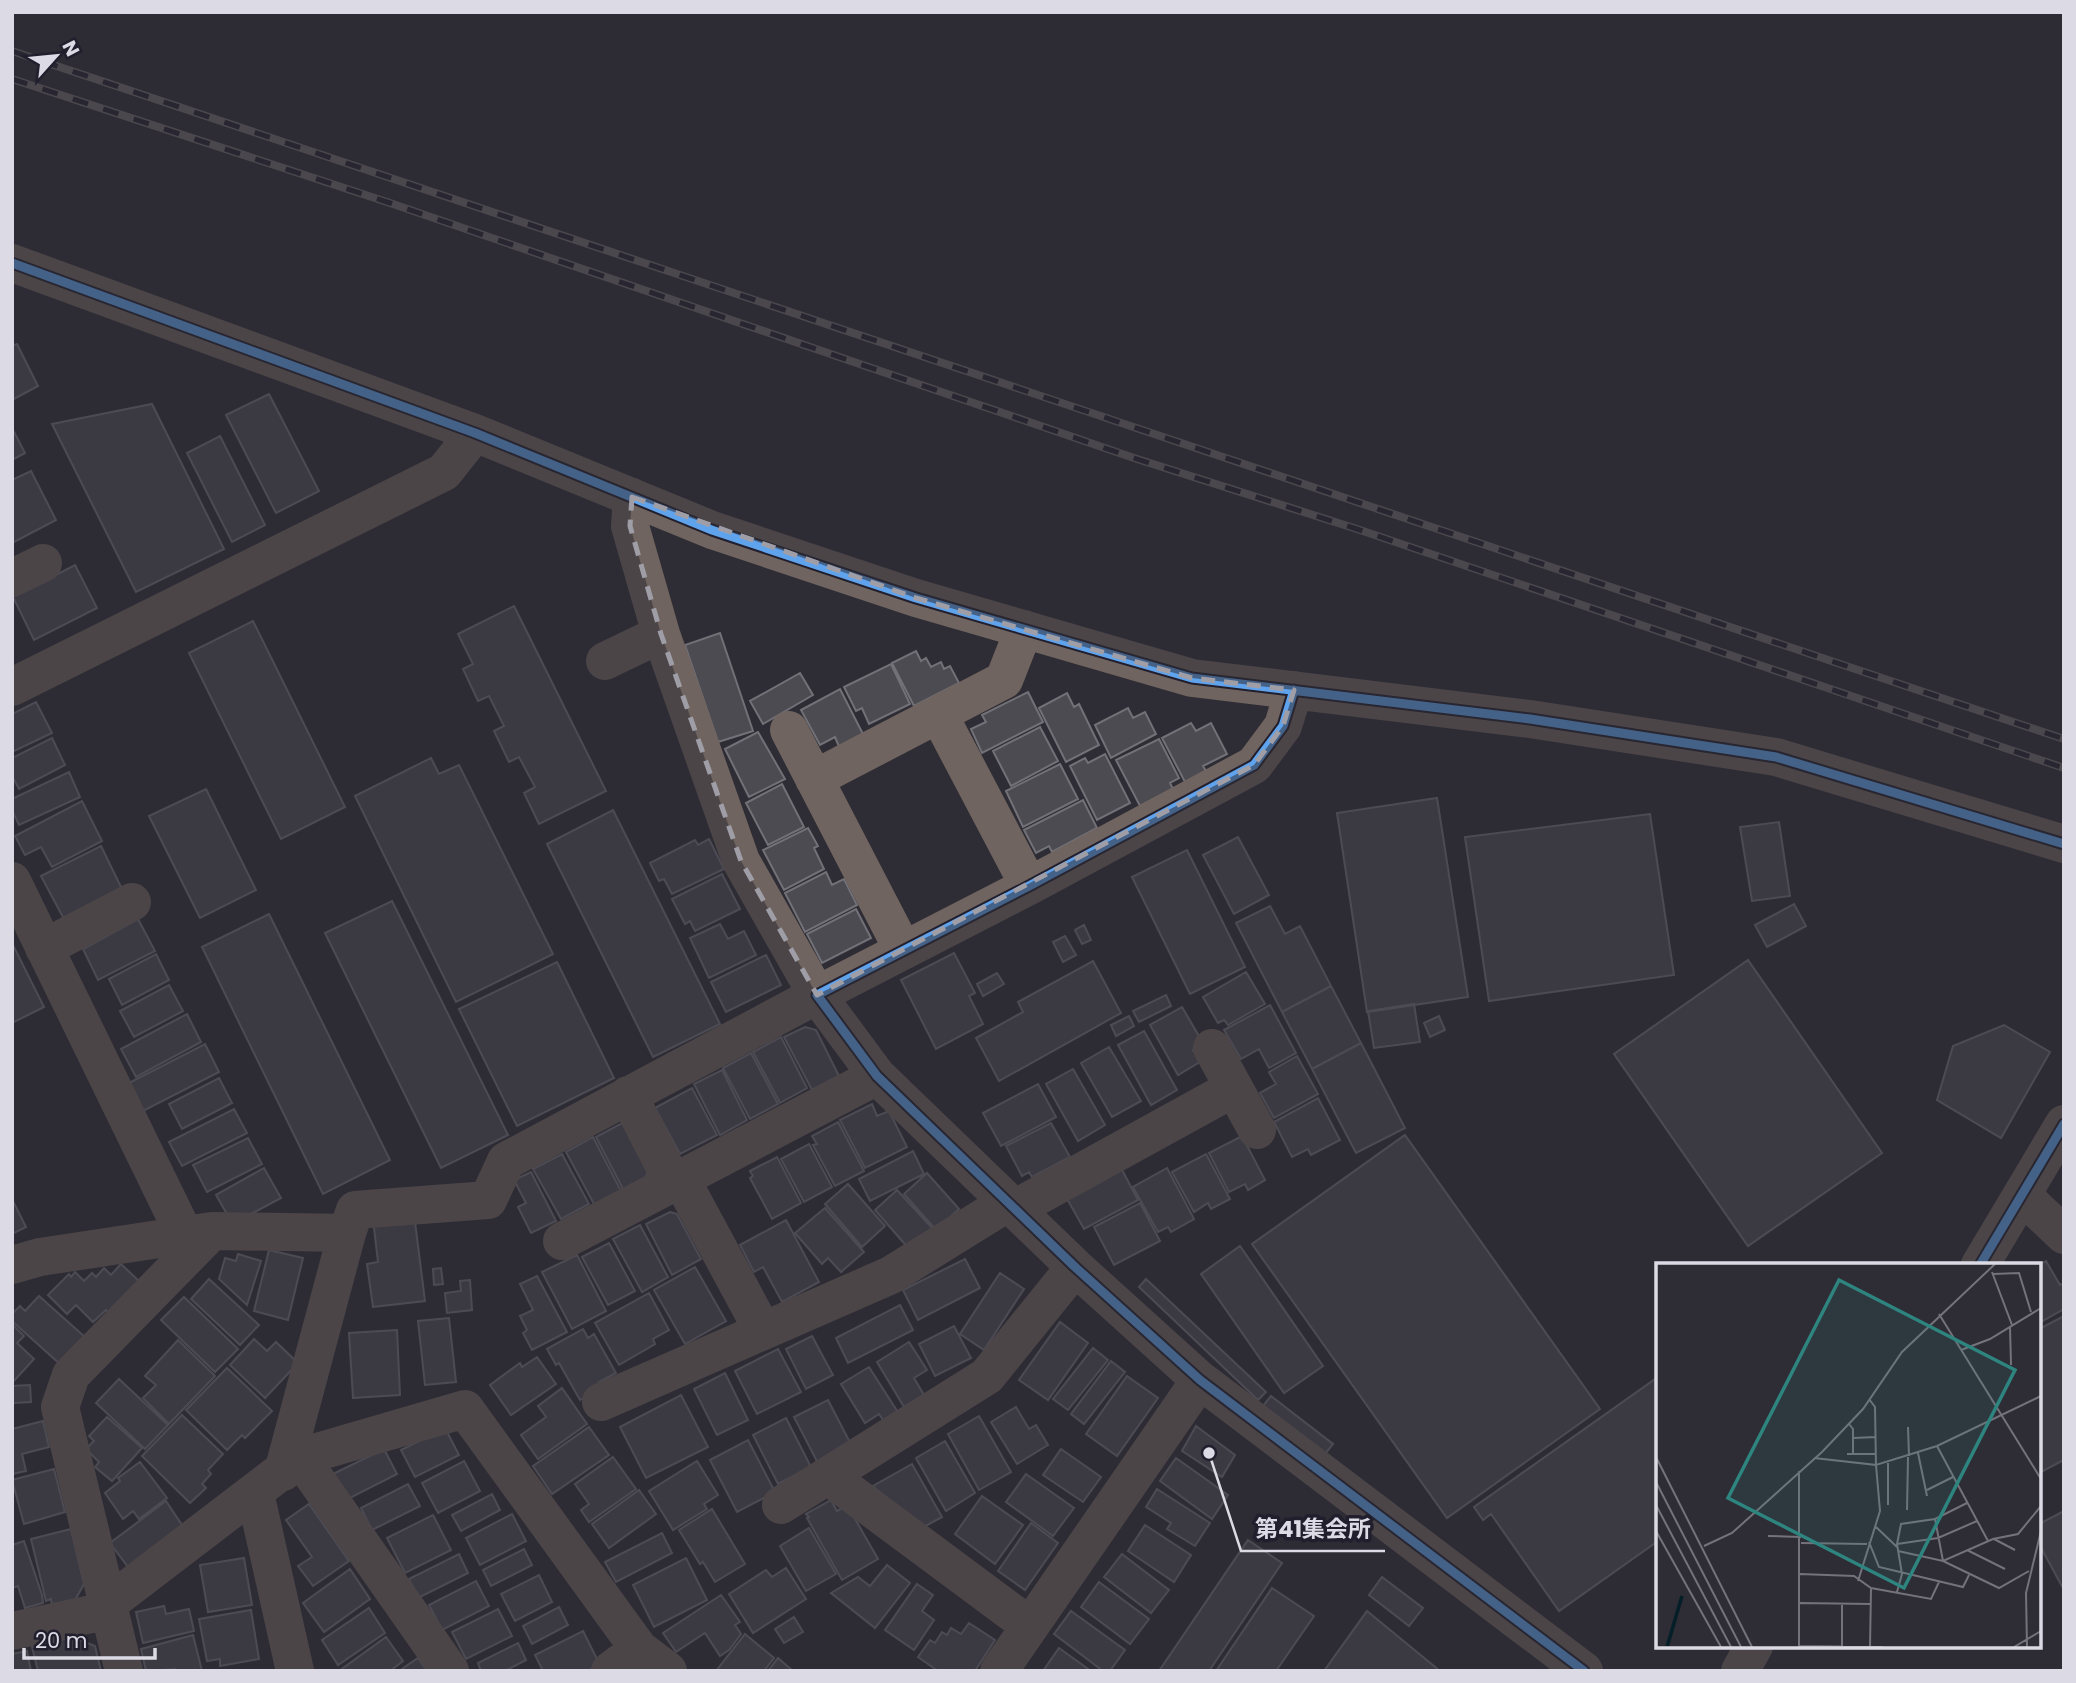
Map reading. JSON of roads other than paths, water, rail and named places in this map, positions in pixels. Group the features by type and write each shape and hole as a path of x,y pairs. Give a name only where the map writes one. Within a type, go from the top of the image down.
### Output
{"street":[{"path":"12,263 475,433 712,530 916,598 1192,678 1530,719 1776,757 2064,844"},
{"path":"12,687 444,472 475,433"},
{"path":"632,497 630,526 661,634 741,862 817,995 877,1076 1075,1268 1200,1380 1584,1671"},
{"path":"814,779 1004,680 1024,629"},
{"path":"605,661 661,634"},
{"path":"295,1671 279,1474 355,1210 488,1200 506,1161 1254,765 1283,726 1294,690"},
{"path":"939,715 1029,886"},
{"path":"789,730 903,950"},
{"path":"12,881 44,948 198,1232"},
{"path":"44,948 132,902"},
{"path":"1212,1048 1258,1130"},
{"path":"562,1241 877,1076"},
{"path":"601,1402 891,1275 1010,1206 1234,1088"},
{"path":"628,1095 763,1331"},
{"path":"1981,1263 2064,1124"},
{"path":"2022,1195 2064,1235"},
{"path":"124,1671 60,1407 72,1375 198,1232"},
{"path":"12,1265 40,1257 198,1232 347,1233"},
{"path":"781,1506 987,1376 1075,1268"},
{"path":"999,1671 1200,1380"},
{"path":"12,1631 96,1613 279,1474 466,1409 639,1663"},
{"path":"279,1474 450,1671"},
{"path":"828,1476 1030,1626"},
{"path":"1740,1671 1753,1648"}],"railway":[{"path":"12,51 2064,739"},
{"path":"12,79 390,203 1134,458 1357,529 2064,768"}],"place":[{"name":"第41集会所","path":"1209,1453"}]}
